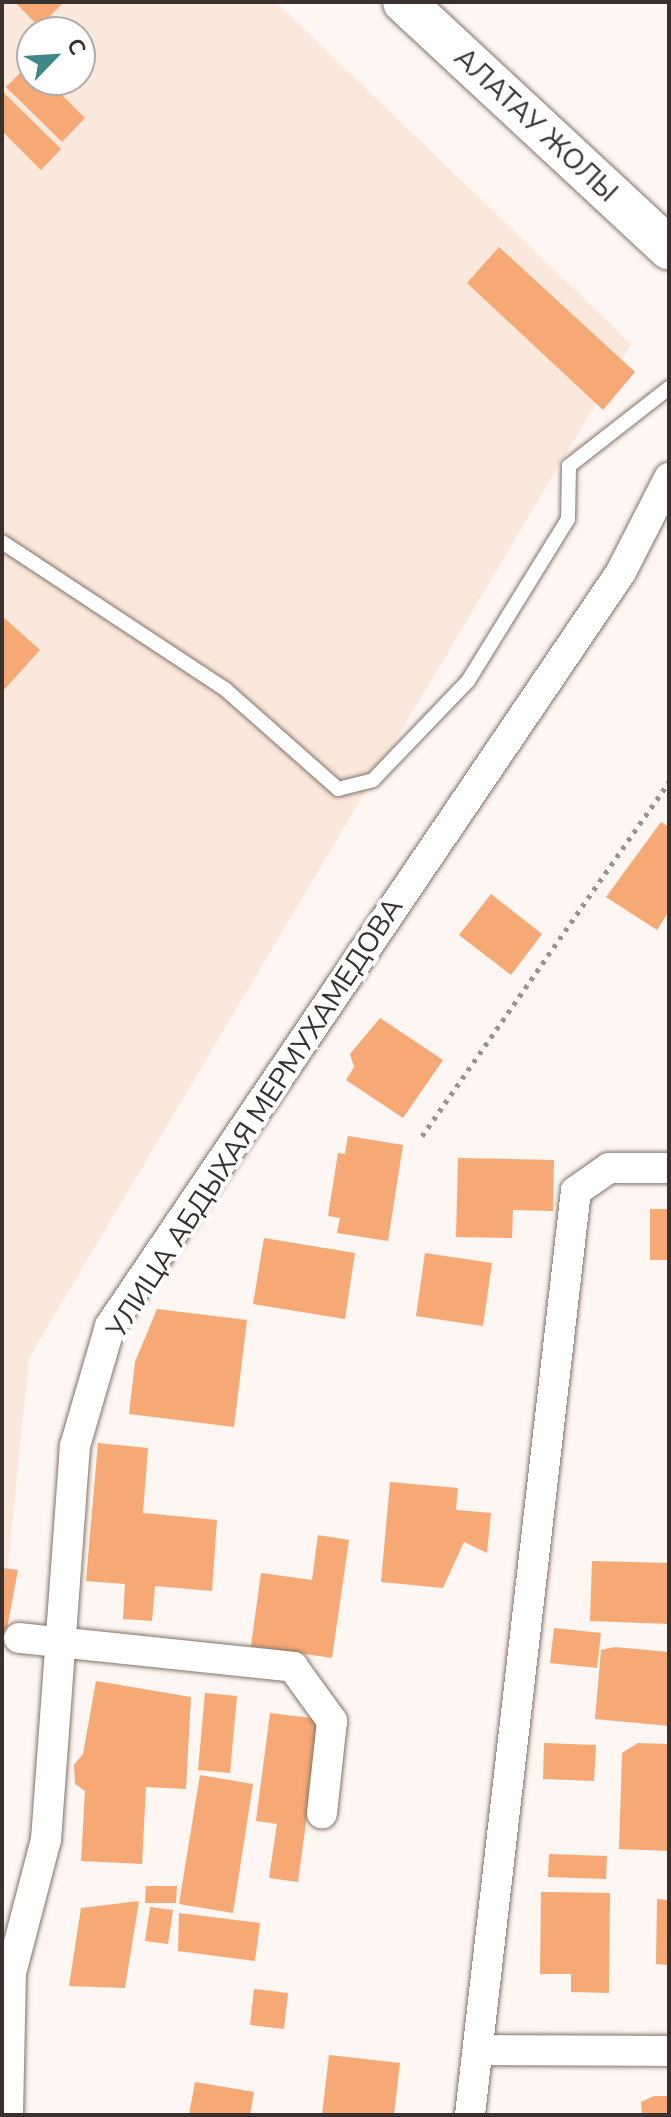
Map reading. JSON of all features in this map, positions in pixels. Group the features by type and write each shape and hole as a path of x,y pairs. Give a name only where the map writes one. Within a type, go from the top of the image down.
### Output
{"main road":[{"name":"АЛАТАУ ЖОЛЫ","path":"404,2 669,248"}],"street":[{"name":"УЛИЦА АБДЫХАЯ МЕРМУХАМЕДОВА","path":"8,2115 11,1973 46,1840 75,1446 110,1326 621,572 669,478"},
{"path":"470,2115 576,1191 609,1168 669,1168"},
{"path":"19,1638 293,1667 332,1721 322,1813"},
{"path":"478,2050 669,2051"}],"lane":[{"path":"2,542 225,689 338,789 373,780 468,681 568,519 569,466 669,388"}],"path":[{"path":"422,1136 669,782"}],"shaded area":[{"path":"2,2 276,2 631,344 29,1358 2,1624"}],"building":[{"path":"15,2 64,2 50,16 28,16"},
{"path":"16,77 16,96 63,96 85,118 62,142 6,87"},
{"path":"2,91 61,149 41,170 2,131"},
{"path":"499,247 635,372 603,410 467,283"},
{"path":"2,616 40,650 2,692"},
{"path":"661,822 669,827 669,911 657,930 606,897"},
{"path":"491,894 542,934 511,975 459,935"},
{"path":"380,1018 443,1060 403,1118 346,1080 354,1067 350,1054"},
{"path":"348,1136 403,1145 388,1241 337,1233 340,1218 328,1216 338,1153 345,1154"},
{"path":"458,1158 554,1160 553,1211 513,1210 512,1238 456,1237"},
{"path":"650,1209 669,1209 669,1260 650,1260"},
{"path":"264,1238 355,1253 345,1319 253,1304"},
{"path":"425,1253 492,1263 483,1326 416,1316"},
{"path":"157,1309 247,1320 234,1427 129,1414 135,1362"},
{"path":"98,1443 148,1448 143,1513 217,1520 212,1591 155,1586 152,1621 123,1619 125,1584 86,1581"},
{"path":"390,1482 458,1488 456,1510 491,1513 487,1553 464,1542 443,1588 381,1582"},
{"path":"318,1535 349,1540 332,1658 251,1646 261,1573 312,1580"},
{"path":"592,1561 669,1563 669,1624 590,1621"},
{"path":"2,1568 18,1570 6,1634 2,1634"},
{"path":"554,1628 601,1633 597,1668 550,1663"},
{"path":"615,1647 669,1652 669,1726 595,1719 601,1650"},
{"path":"96,1681 191,1697 186,1789 146,1787 142,1864 81,1861 85,1791 75,1784 74,1765 83,1754"},
{"path":"205,1693 237,1696 230,1773 198,1770"},
{"path":"270,1713 320,1719 298,1882 269,1878 277,1824 256,1821"},
{"path":"544,1743 596,1745 594,1781 543,1779"},
{"path":"638,1743 669,1744 669,1851 619,1849 622,1753"},
{"path":"200,1775 253,1784 233,1913 179,1904"},
{"path":"549,1854 607,1856 606,1879 548,1877"},
{"path":"146,1886 177,1886 176,1903 145,1903"},
{"path":"541,1892 610,1893 609,1993 571,1992 571,1974 540,1974"},
{"path":"657,1899 669,1900 669,1965 656,1964"},
{"path":"139,1901 125,1988 69,1986 81,1908"},
{"path":"150,1907 173,1910 168,1944 145,1941"},
{"path":"179,1913 260,1923 255,1961 178,1951"},
{"path":"254,1989 288,1993 284,2029 250,2025"},
{"path":"329,2055 400,2063 394,2115 322,2115"},
{"path":"195,2082 254,2092 250,2115 189,2115"},
{"path":"654,2096 669,2096 669,2115 642,2115 641,2102"}]}
